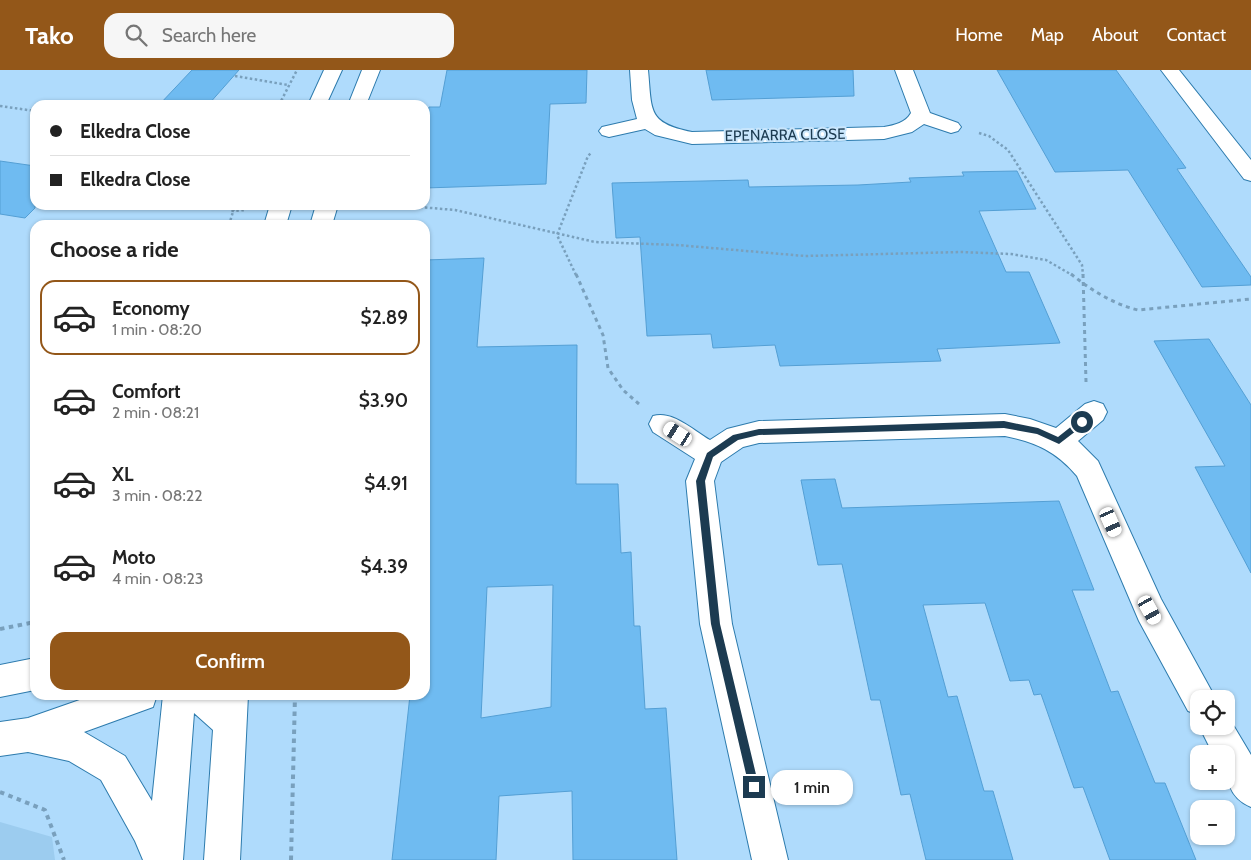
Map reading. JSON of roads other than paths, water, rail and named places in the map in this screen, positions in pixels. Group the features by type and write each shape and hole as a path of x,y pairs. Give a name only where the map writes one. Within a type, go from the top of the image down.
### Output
{"street":[{"path":"319,100 333,70"},
{"path":"359,100 371,70"},
{"path":"609,131 648,122 642,114 639,70"},
{"path":"904,70 918,104 920,116 951,127"},
{"path":"1170,70 1251,174"},
{"name":"EPENARRA CLOSE","path":"648,122 650,126 668,134 692,138 884,133 907,128 917,121 920,116"},
{"path":"1059,441 1094,412"},
{"path":"662,424 710,455"},
{"path":"770,860 716,624 700,481 710,455 736,437 759,432 1004,424 1038,431 1059,441 1076,454 1088,470 1150,610 1195,690"},
{"path":"14,737 126,700"},
{"path":"165,860 179,700"},
{"path":"211,700 230,708 222,860"},
{"path":"1221,735 1251,789"},
{"path":"14,737 75,745 113,768 149,830 161,860"}]}
